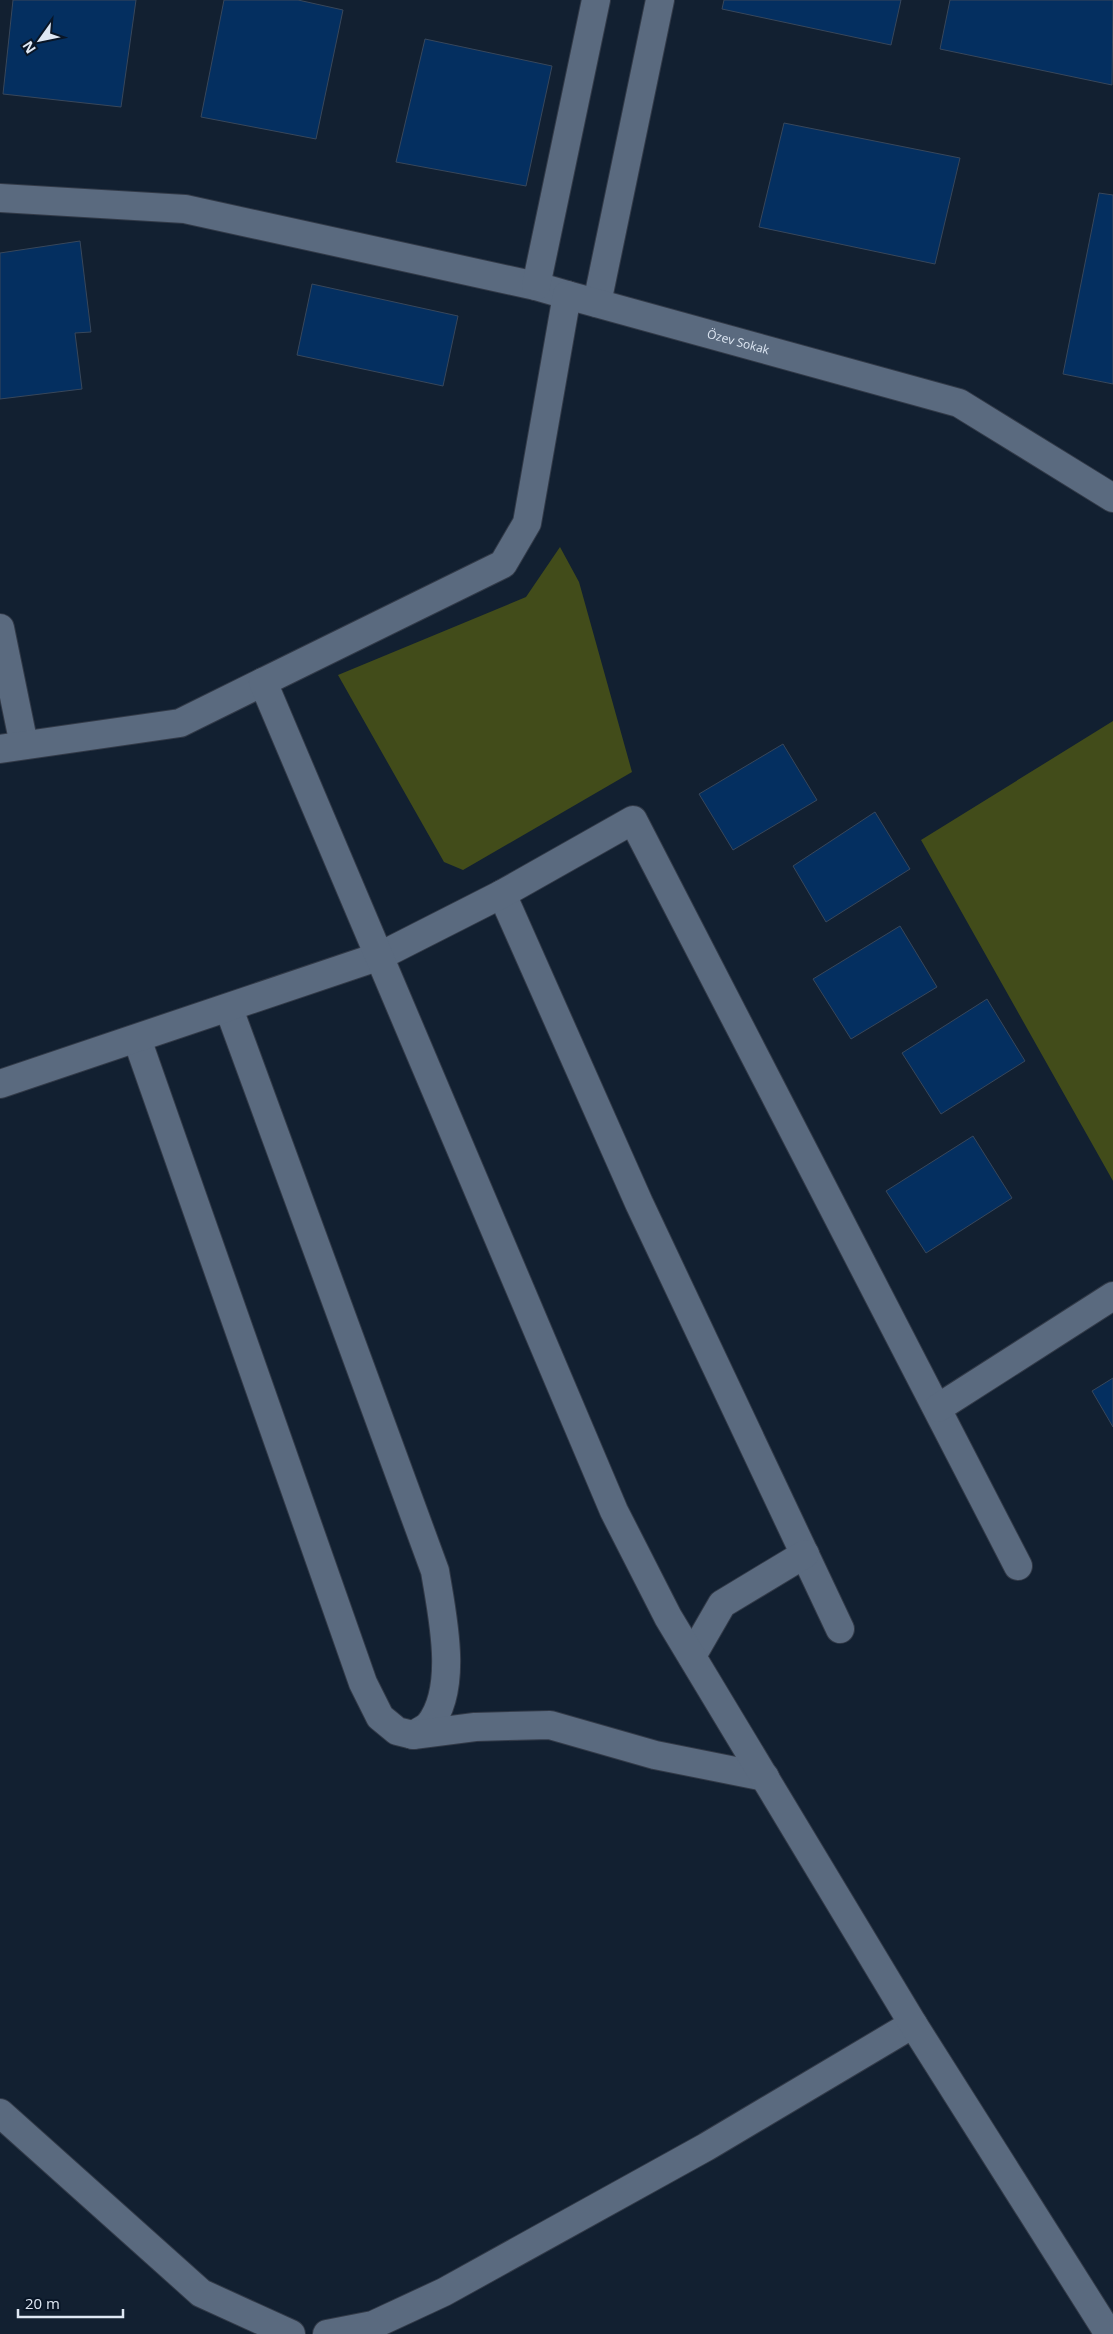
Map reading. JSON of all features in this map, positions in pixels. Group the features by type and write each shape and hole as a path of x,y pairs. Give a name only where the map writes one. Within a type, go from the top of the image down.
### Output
{"street":[{"path":"536,286 596,0"},
{"path":"598,303 660,0"},
{"name":"Özev Sokak","path":"0,198 185,209 536,286 959,403 1113,498"},
{"path":"0,628 12,747 180,722 503,564 527,522 567,295"},
{"path":"263,682 614,1511 668,1616 913,2024 1109,2334"},
{"path":"0,1084 380,956 502,894 632,820 938,1408 1018,1566"},
{"path":"502,894 639,1203 840,1629"},
{"path":"229,1008 435,1571 446,1637 445,1693 429,1725 413,1735"},
{"path":"138,1039 363,1683 380,1717 397,1731 413,1735 475,1726 550,1725 655,1755 765,1777"},
{"path":"938,1408 1113,1296"},
{"path":"692,1656 722,1604 805,1554"},
{"path":"327,2334 373,2325 444,2292 706,2147 913,2024"},
{"path":"0,2113 200,2293 291,2334"}],"green space":[{"path":"560,547 579,582 632,772 463,870 444,862 338,675 526,597"},
{"path":"1113,721 1113,1181 921,840"}],"building":[{"path":"13,0 136,0 121,107 3,94"},
{"path":"224,0 298,0 343,10 316,139 201,117"},
{"path":"724,0 901,0 891,45 722,9"},
{"path":"950,0 1113,0 1112,85 940,49"},
{"path":"425,39 552,66 526,186 396,162"},
{"path":"784,123 960,158 935,264 759,227"},
{"path":"1099,193 1113,195 1113,384 1063,374"},
{"path":"80,241 91,332 75,333 82,389 0,399 0,253"},
{"path":"312,284 458,316 443,386 297,355"},
{"path":"783,744 817,800 733,850 699,794"},
{"path":"875,812 910,869 826,922 793,866"},
{"path":"900,926 937,987 851,1039 813,979"},
{"path":"987,999 1025,1061 941,1114 902,1053"},
{"path":"973,1136 1012,1198 926,1253 886,1191"},
{"path":"1113,1378 1113,1427 1092,1391"}]}
